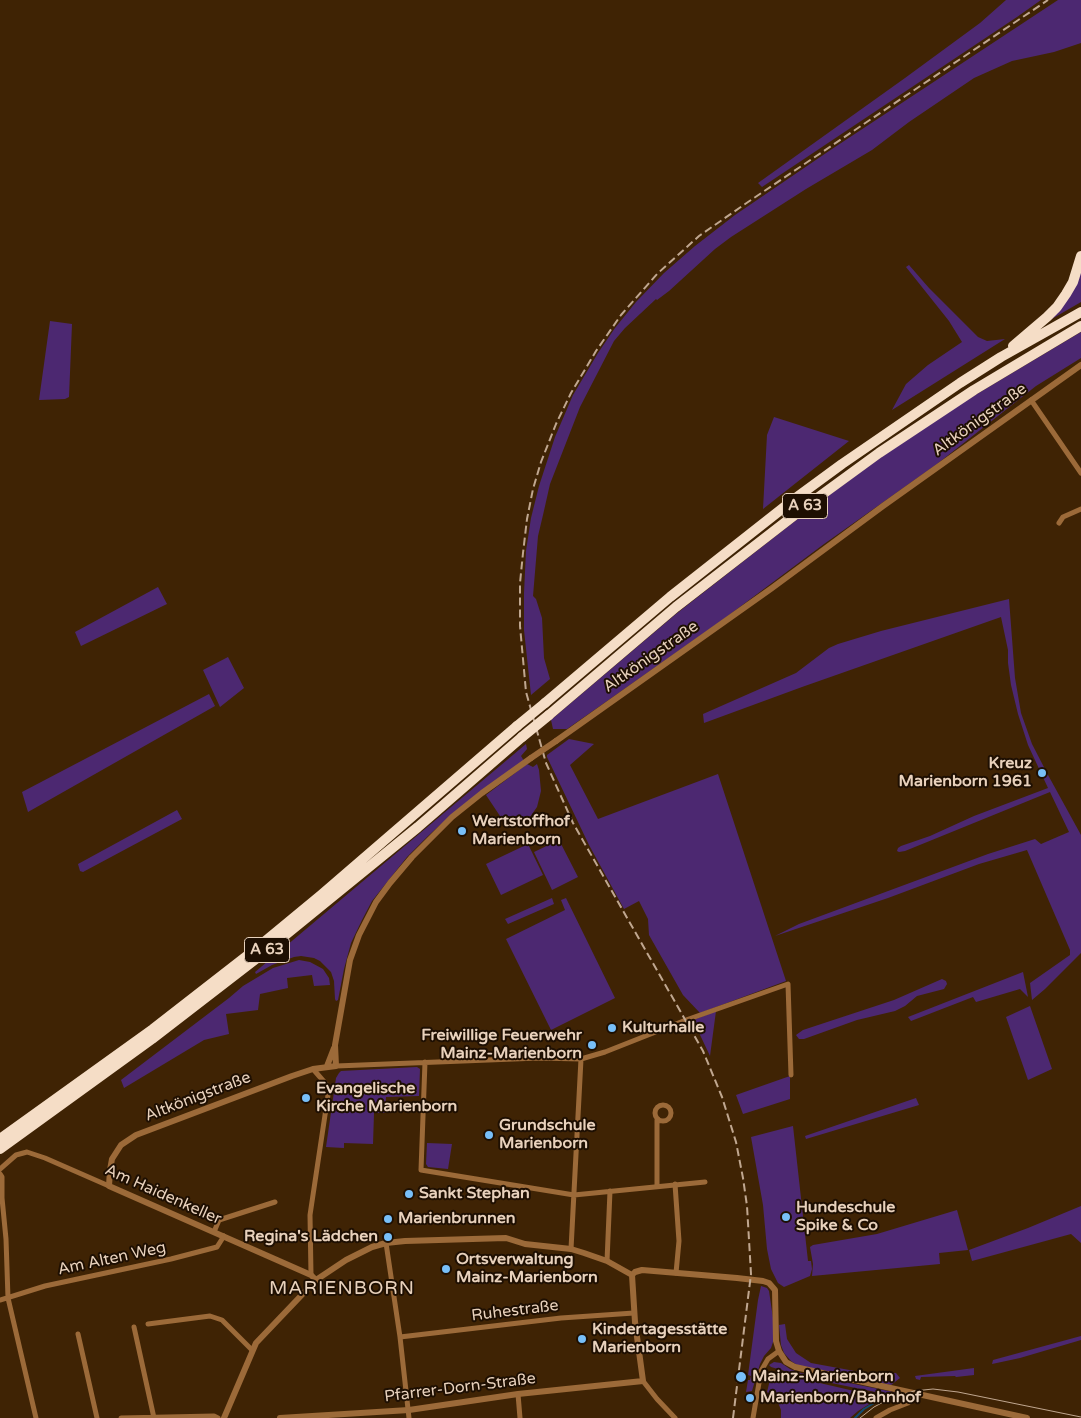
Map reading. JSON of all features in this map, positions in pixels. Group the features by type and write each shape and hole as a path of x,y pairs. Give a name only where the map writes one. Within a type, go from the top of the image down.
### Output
{"highway":[{"path":"1001,357 1057,307 1073,282 1081,256"},
{"name":"A 63","path":"0,1139 153,1029 252,952 670,597 797,497 900,423 1001,357 1081,312"},
{"name":"A 63","path":"0,1149 92,1084 242,970 418,828 676,607 820,496 879,453 974,390 1081,326"}],"street":[{"name":"Altkönigstraße","path":"110,1186 112,1159 121,1145 130,1138 313,1069 336,1066 336,1045 350,960 359,935 376,902 390,883 412,857 466,805 772,588 1081,365"},
{"path":"1031,400 1081,473"},
{"path":"1059,523 1063,517 1081,508"},
{"path":"336,1066 539,1058 581,1059 605,1052 686,1020 788,984 791,1075"},
{"name":"Altkönigstraße","path":"327,1066 336,1045"},
{"path":"571,1249 581,1059"},
{"path":"425,1062 421,1170 574,1195 705,1182"},
{"path":"313,1069 326,1084 328,1095 310,1215 314,1278"},
{"path":"657,1186 658,1119"},
{"name":"Am Haidenkeller","path":"0,1169 16,1155 27,1152 45,1158 224,1236 314,1278"},
{"path":"0,1174 2,1177 8,1298 36,1418"},
{"path":"675,1184 679,1241 676,1273"},
{"path":"607,1262 610,1192"},
{"path":"214,1232 219,1220 276,1202"},
{"name":"Am Alten Weg","path":"0,1300 46,1286 217,1247 224,1236"},
{"path":"224,1418 256,1343 314,1278 372,1247 386,1243 417,1240 502,1238 526,1244 571,1249 607,1262 632,1274"},
{"path":"386,1243 400,1337 409,1418"},
{"path":"632,1274 642,1270 763,1281 775,1290 776,1341 779,1351 786,1362 795,1367 801,1370 1027,1418"},
{"path":"632,1274 634,1313 643,1381 673,1417"},
{"name":"Ruhestraße","path":"400,1337 561,1318 634,1313"},
{"path":"148,1324 210,1316 222,1320 252,1350"},
{"path":"134,1327 154,1418"},
{"path":"78,1334 97,1418"},
{"path":"753,1418 761,1371 768,1360 779,1351"},
{"name":"Pfarrer-Dorn-Straße","path":"280,1418 408,1410 518,1394 643,1381"},
{"path":"518,1394 520,1418"},
{"path":"876,1418 908,1403 915,1394"},
{"path":"121,1418 214,1416 218,1418"}],"shaded area":[{"path":"1006,0 1041,0 762,187 758,183 980,23"},
{"path":"1058,0 1081,0 1081,43 1054,52 1012,61 974,78 909,122 872,150 731,237 669,291 656,299 614,341 580,407 550,484 538,536 533,596 536,599 542,618 544,658 550,679 531,695 524,630 524,593 526,551 531,518 555,437 573,395 615,328 636,302 664,273 735,215"},
{"path":"909,265 978,337 987,341 1005,339 892,410 906,384 928,365 962,342 949,321 906,267"},
{"path":"1081,266 1081,302 1050,320"},
{"path":"50,321 72,324 69,397 65,399 39,400"},
{"path":"1081,332 1081,358 1036,386 937,464 610,699 567,729 553,729 551,720 676,614 817,504 880,458 967,400"},
{"path":"774,417 849,441 763,509 767,435"},
{"path":"158,587 167,604 81,646 75,632"},
{"path":"1009,599 1015,678 1021,713 1032,744 1081,835 1081,953 1032,1000 1030,983 1070,955 1070,950 1027,850 979,864 888,898 775,936 799,924 988,854 1035,839 1041,844 1069,832 1050,792 905,851 897,851 901,846 1048,788 1028,745 1018,714 1011,685 1008,650 1001,617 704,723 703,714 796,673 829,648 838,644 881,631"},
{"path":"228,657 244,688 220,707 203,670"},
{"path":"209,694 215,706 28,812 22,792"},
{"path":"569,739 594,744 570,765 598,819 718,774 786,981 700,1013 683,995 649,935 648,919 639,901 624,909 589,845 547,757 547,755"},
{"path":"526,744 527,749 521,756 524,761 428,836 407,857 372,901 351,943 338,1000 336,1001 335,999 334,981 331,972 314,958 294,957 272,965 256,974 255,972"},
{"path":"527,764 533,767 537,764 539,770 541,791 537,807 530,817 506,825 486,795"},
{"path":"177,810 182,819 83,872 80,871 78,864"},
{"path":"559,840 578,877 552,890 534,852"},
{"path":"528,844 543,875 501,895 486,864"},
{"path":"552,898 554,904 508,924 505,919"},
{"path":"566,898 615,998 551,1030 506,939 565,910 561,900"},
{"path":"299,960 310,962 323,969 329,978 330,985 314,986 312,975 287,978 288,988 260,994 258,1010 226,1014 229,1034 204,1040 124,1088 121,1080 243,986 273,968"},
{"path":"1023,972 1028,997 1020,989 976,1002 973,997 911,1021 908,1017"},
{"path":"942,979 947,984 944,989 917,996 905,1006 895,1011 857,1020 804,1039 799,1039 796,1035 803,1030 894,1000"},
{"path":"1030,1006 1052,1069 1028,1080 1006,1017"},
{"path":"716,1011 710,1056 693,1020"},
{"path":"417,1067 420,1069 419,1096 386,1097 385,1113 374,1113 373,1144 344,1143 344,1148 326,1147 336,1078 341,1071"},
{"path":"790,1076 790,1099 743,1114 736,1095"},
{"path":"916,1098 919,1105 806,1139 805,1136"},
{"path":"793,1126 808,1261 811,1261 812,1269 810,1276 784,1287 778,1283 771,1269 763,1205 751,1137"},
{"path":"427,1143 452,1144 448,1169 428,1167 426,1164"},
{"path":"1081,1206 1081,1243 1071,1234 972,1261 969,1250"},
{"path":"957,1210 968,1250 939,1253 940,1264 812,1276 813,1264 810,1247 813,1245 877,1234"},
{"path":"761,1286 769,1291 773,1318 773,1342 760,1364 752,1391 746,1392 748,1380 750,1380 751,1376 748,1375"},
{"path":"785,1324 787,1339 796,1353 811,1363 871,1374 896,1373 900,1378 891,1385 797,1365 784,1353 781,1345 779,1325"},
{"path":"1081,1336 1081,1340 992,1364 993,1360"},
{"path":"774,1362 781,1363 801,1373 898,1393 885,1398 880,1393 812,1379 769,1365"},
{"path":"974,1368 974,1375 921,1377 920,1380 916,1379 915,1376"},
{"path":"772,1372 879,1398 850,1418 781,1418 781,1410 777,1400 767,1392"}],"waterway":[{"path":"855,1418 864,1409 881,1399"}],"tram line":[{"path":"860,1418 874,1407 891,1398 914,1391 933,1389 958,1392 1081,1417"}],"railway":[{"path":"733,1418 751,1274 747,1206 736,1142 722,1097 703,1051 573,823 546,763 526,692 520,626 520,583 527,519 533,489 556,424 571,393 596,351 621,315 657,274 699,236 1048,0"}],"place":[{"name":"Kreuz Marienborn 1961","path":"1042,773"},
{"name":"Wertstoffhof Marienborn","path":"462,831"},
{"name":"Kulturhalle","path":"612,1028"},
{"name":"Freiwillige Feuerwehr Mainz-Marienborn","path":"592,1045"},
{"name":"Evangelische Kirche Marienborn","path":"306,1098"},
{"name":"Grundschule Marienborn","path":"489,1135"},
{"name":"Sankt Stephan","path":"409,1194"},
{"name":"Hundeschule Spike & Co","path":"786,1217"},
{"name":"Marienbrunnen","path":"388,1219"},
{"name":"Regina's Lädchen","path":"388,1237"},
{"name":"Ortsverwaltung Mainz-Marienborn","path":"446,1269"},
{"name":"Kindertagesstätte Marienborn","path":"582,1339"},
{"name":"Mainz-Marienborn","path":"741,1377"},
{"name":"Marienborn/Bahnhof","path":"750,1398"}],"district":[{"name":"MARIENBORN","path":"342,1289"}]}
